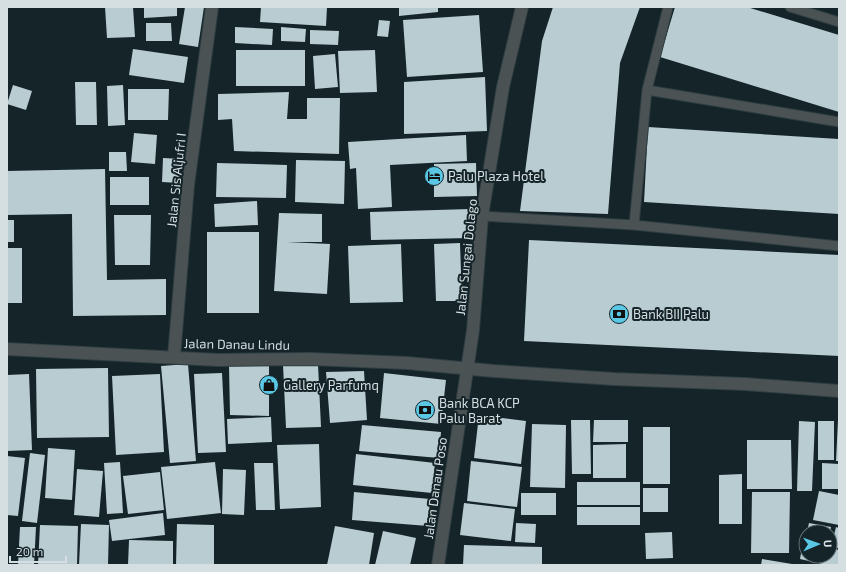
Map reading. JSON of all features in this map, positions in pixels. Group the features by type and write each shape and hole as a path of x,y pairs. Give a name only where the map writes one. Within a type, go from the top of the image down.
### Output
{"street":[{"name":"Jalan Sis Aljufri I","path":"174,357 188,185 212,7"},
{"name":"Jalan Sungai Dolago","path":"467,368 473,330 482,216 503,87 522,7"},
{"name":"Jalan Danau Lindu","path":"7,349 218,360 311,359 467,368 614,379 745,384 839,391"},
{"name":"Jalan Danau Poso","path":"438,565 467,368"}],"lane":[{"path":"634,225 647,90 668,7"},
{"path":"790,7 839,22"},
{"path":"647,90 839,122"},
{"path":"482,216 634,225 839,246"}],"building":[{"path":"105,7 133,7 135,37 107,38"},
{"path":"144,7 177,7 177,16 144,18"},
{"path":"185,7 204,7 198,47 179,44"},
{"path":"261,7 327,7 326,26 260,22"},
{"path":"399,7 438,7 438,12 399,16"},
{"path":"553,7 640,7 620,63 608,214 520,211 542,41"},
{"path":"675,7 747,7 839,35 839,112 660,57"},
{"path":"479,15 483,72 407,77 403,20"},
{"path":"379,20 390,21 388,37 377,36"},
{"path":"146,23 171,23 172,41 146,41"},
{"path":"235,27 273,29 272,45 235,43"},
{"path":"281,27 306,29 305,42 281,41"},
{"path":"310,30 339,31 338,45 310,44"},
{"path":"133,49 188,57 184,83 129,75"},
{"path":"236,50 305,50 305,86 236,86"},
{"path":"375,50 377,92 340,93 338,51"},
{"path":"335,54 338,87 315,89 313,56"},
{"path":"485,77 487,131 404,134 404,82"},
{"path":"75,82 96,82 97,125 76,125"},
{"path":"13,85 32,91 26,110 7,104"},
{"path":"123,85 125,125 108,126 107,86"},
{"path":"128,89 169,89 168,120 128,120"},
{"path":"289,92 287,119 307,119 307,98 340,98 339,154 234,151 232,119 218,120 218,94"},
{"path":"648,127 839,139 839,214 644,202"},
{"path":"134,133 157,135 155,164 131,162"},
{"path":"466,135 467,161 390,165 392,207 358,209 356,168 350,169 348,142"},
{"path":"109,152 126,152 127,171 109,171"},
{"path":"163,158 181,159 179,183 162,182"},
{"path":"296,160 345,161 344,204 295,202"},
{"path":"217,163 287,165 286,198 216,197"},
{"path":"476,163 477,196 434,197 434,164"},
{"path":"105,169 107,280 166,279 166,315 73,316 72,214 7,215 7,171"},
{"path":"110,177 149,177 149,205 110,205"},
{"path":"257,201 258,225 215,227 214,204"},
{"path":"470,209 471,238 371,240 370,212"},
{"path":"279,213 322,214 322,242 287,242 330,244 327,294 274,291"},
{"path":"114,215 151,215 150,265 115,265"},
{"path":"7,220 14,220 14,242 7,242"},
{"path":"207,232 259,232 259,313 207,313"},
{"path":"529,240 839,255 839,356 524,341"},
{"path":"460,243 462,301 436,301 434,244"},
{"path":"401,244 403,302 350,303 348,246"},
{"path":"7,248 22,248 22,303 7,303"},
{"path":"188,364 196,461 170,463 161,366"},
{"path":"318,364 321,427 286,428 283,365"},
{"path":"229,366 269,366 269,416 230,415"},
{"path":"108,368 109,437 37,438 36,369"},
{"path":"364,371 367,420 330,423 326,372"},
{"path":"222,373 226,452 198,453 194,374"},
{"path":"384,373 446,380 441,424 380,418"},
{"path":"29,374 32,450 7,451 7,375"},
{"path":"160,374 164,452 116,455 112,376"},
{"path":"479,415 526,421 521,464 474,458"},
{"path":"271,417 272,442 228,444 227,419"},
{"path":"571,420 590,420 591,474 572,474"},
{"path":"594,420 628,420 628,442 593,442"},
{"path":"838,420 839,461 836,461"},
{"path":"799,421 815,422 812,491 797,491"},
{"path":"818,421 834,421 834,460 818,460"},
{"path":"532,424 566,425 565,488 530,487"},
{"path":"362,425 441,432 439,458 359,451"},
{"path":"643,427 670,427 670,484 643,484"},
{"path":"747,440 791,440 792,489 747,489"},
{"path":"319,444 321,507 280,509 277,445"},
{"path":"626,444 626,478 593,478 593,445"},
{"path":"48,448 75,450 72,500 45,498"},
{"path":"30,453 45,455 37,523 22,521"},
{"path":"356,454 435,463 432,493 353,485"},
{"path":"7,456 25,458 18,516 7,515"},
{"path":"471,461 522,467 517,507 467,501"},
{"path":"120,462 123,513 107,514 104,463"},
{"path":"215,462 221,513 167,519 161,467"},
{"path":"254,463 273,463 275,510 256,510"},
{"path":"822,463 839,464 839,489 822,489"},
{"path":"77,469 103,471 99,517 74,515"},
{"path":"223,469 246,470 244,515 222,514"},
{"path":"160,472 164,510 128,514 123,476"},
{"path":"742,474 742,524 719,524 719,475"},
{"path":"577,482 640,482 640,505 577,505"},
{"path":"643,488 668,488 668,512 643,512"},
{"path":"819,491 839,495 839,525 813,520"},
{"path":"354,492 430,499 428,526 352,520"},
{"path":"752,492 790,492 789,553 751,553"},
{"path":"521,493 556,493 556,515 521,515"},
{"path":"464,503 515,509 511,541 460,535"},
{"path":"577,507 640,507 640,525 577,525"},
{"path":"163,513 165,535 112,541 109,520"},
{"path":"516,523 536,524 535,543 515,542"},
{"path":"81,524 109,525 108,565 79,565"},
{"path":"177,524 214,525 214,565 176,565"},
{"path":"40,525 78,526 77,565 38,565"},
{"path":"335,526 374,533 369,565 327,565"},
{"path":"20,527 36,527 34,565 18,565"},
{"path":"838,528 839,528 838,548"},
{"path":"383,531 416,538 410,565 375,565"},
{"path":"672,532 673,558 646,559 645,533"},
{"path":"129,540 173,541 173,565 128,565"},
{"path":"464,545 542,547 542,565 463,565"},
{"path":"839,550 839,565 822,564 838,564"},
{"path":"762,559 792,564 792,565 761,565"}],"place":[{"name":"Palu Plaza Hotel","path":"434,176"},
{"name":"Bank BII Palu","path":"619,314"},
{"name":"Gallery Parfumq","path":"269,385"},
{"name":"Bank BCA KCP Palu Barat","path":"425,410"}]}
